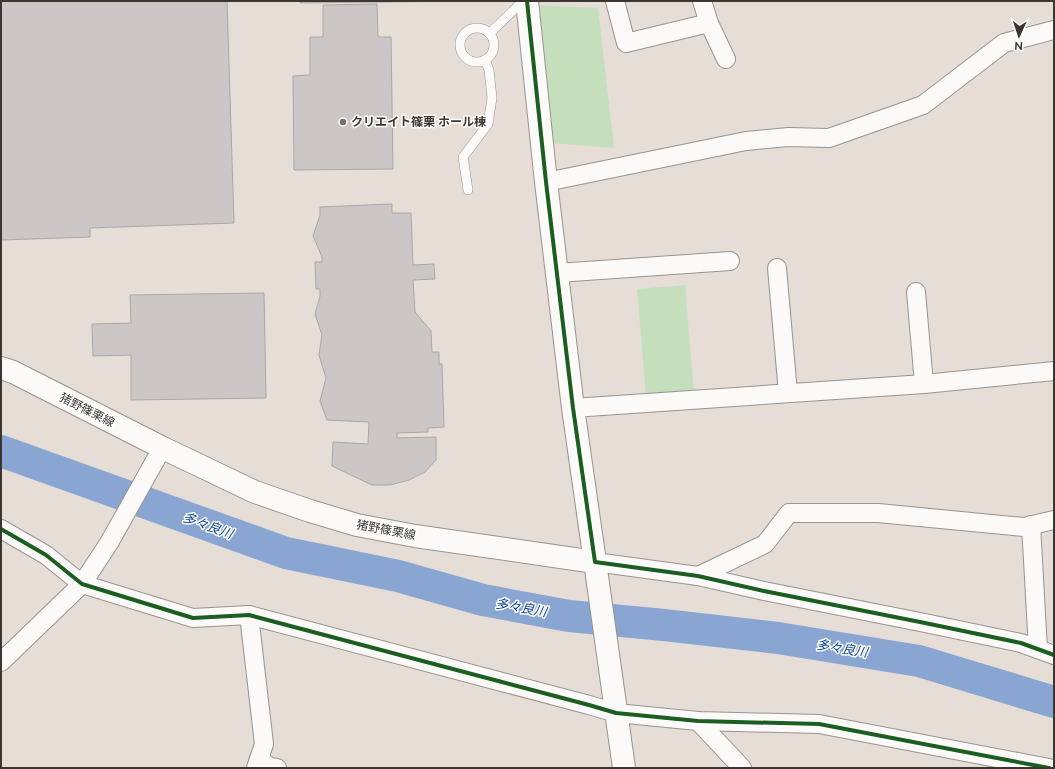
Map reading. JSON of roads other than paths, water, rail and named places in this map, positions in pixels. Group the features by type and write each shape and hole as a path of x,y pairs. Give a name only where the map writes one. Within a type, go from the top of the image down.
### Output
{"main road":[{"path":"528,1 546,182 573,408 624,768"},
{"name":"猪野篠栗線","path":"1,368 13,372 160,453 255,492 310,511 357,525 596,568"}],"street":[{"path":"615,1 626,43 709,22"},
{"path":"702,1 709,22 726,59"},
{"path":"546,182 746,141 788,137 829,138 923,105 1004,43 1054,30"},
{"path":"557,273 730,261"},
{"path":"777,268 788,393"},
{"path":"916,292 924,384"},
{"path":"573,408 924,384 1054,371"},
{"path":"1,662 82,584 109,543 160,453"},
{"path":"698,576 765,544 789,513 878,513 1024,527 1054,520"},
{"path":"596,568 698,576 764,591 1021,643 1046,652 1031,526"},
{"path":"1,529 46,555 82,584 193,618 249,615 573,700 616,708 698,721 819,724 1049,768"},
{"path":"249,615 264,744 257,764 277,768"},
{"path":"698,721 742,768"}],"lane":[{"path":"490,33 523,1"},
{"path":"480,28 490,33 494,43 494,48 490,57 485,60 473,62 463,56 460,51 461,39 468,30 480,28"},
{"path":"468,190 463,157 488,124 492,98 489,70 485,60"}],"waterway":[{"name":"多々良川","path":"1,451 286,553 398,576 483,600 569,616 778,638 919,661 1054,702"}],"place":[{"name":"クリエイト篠栗 ホール棟","path":"343,122"}]}
